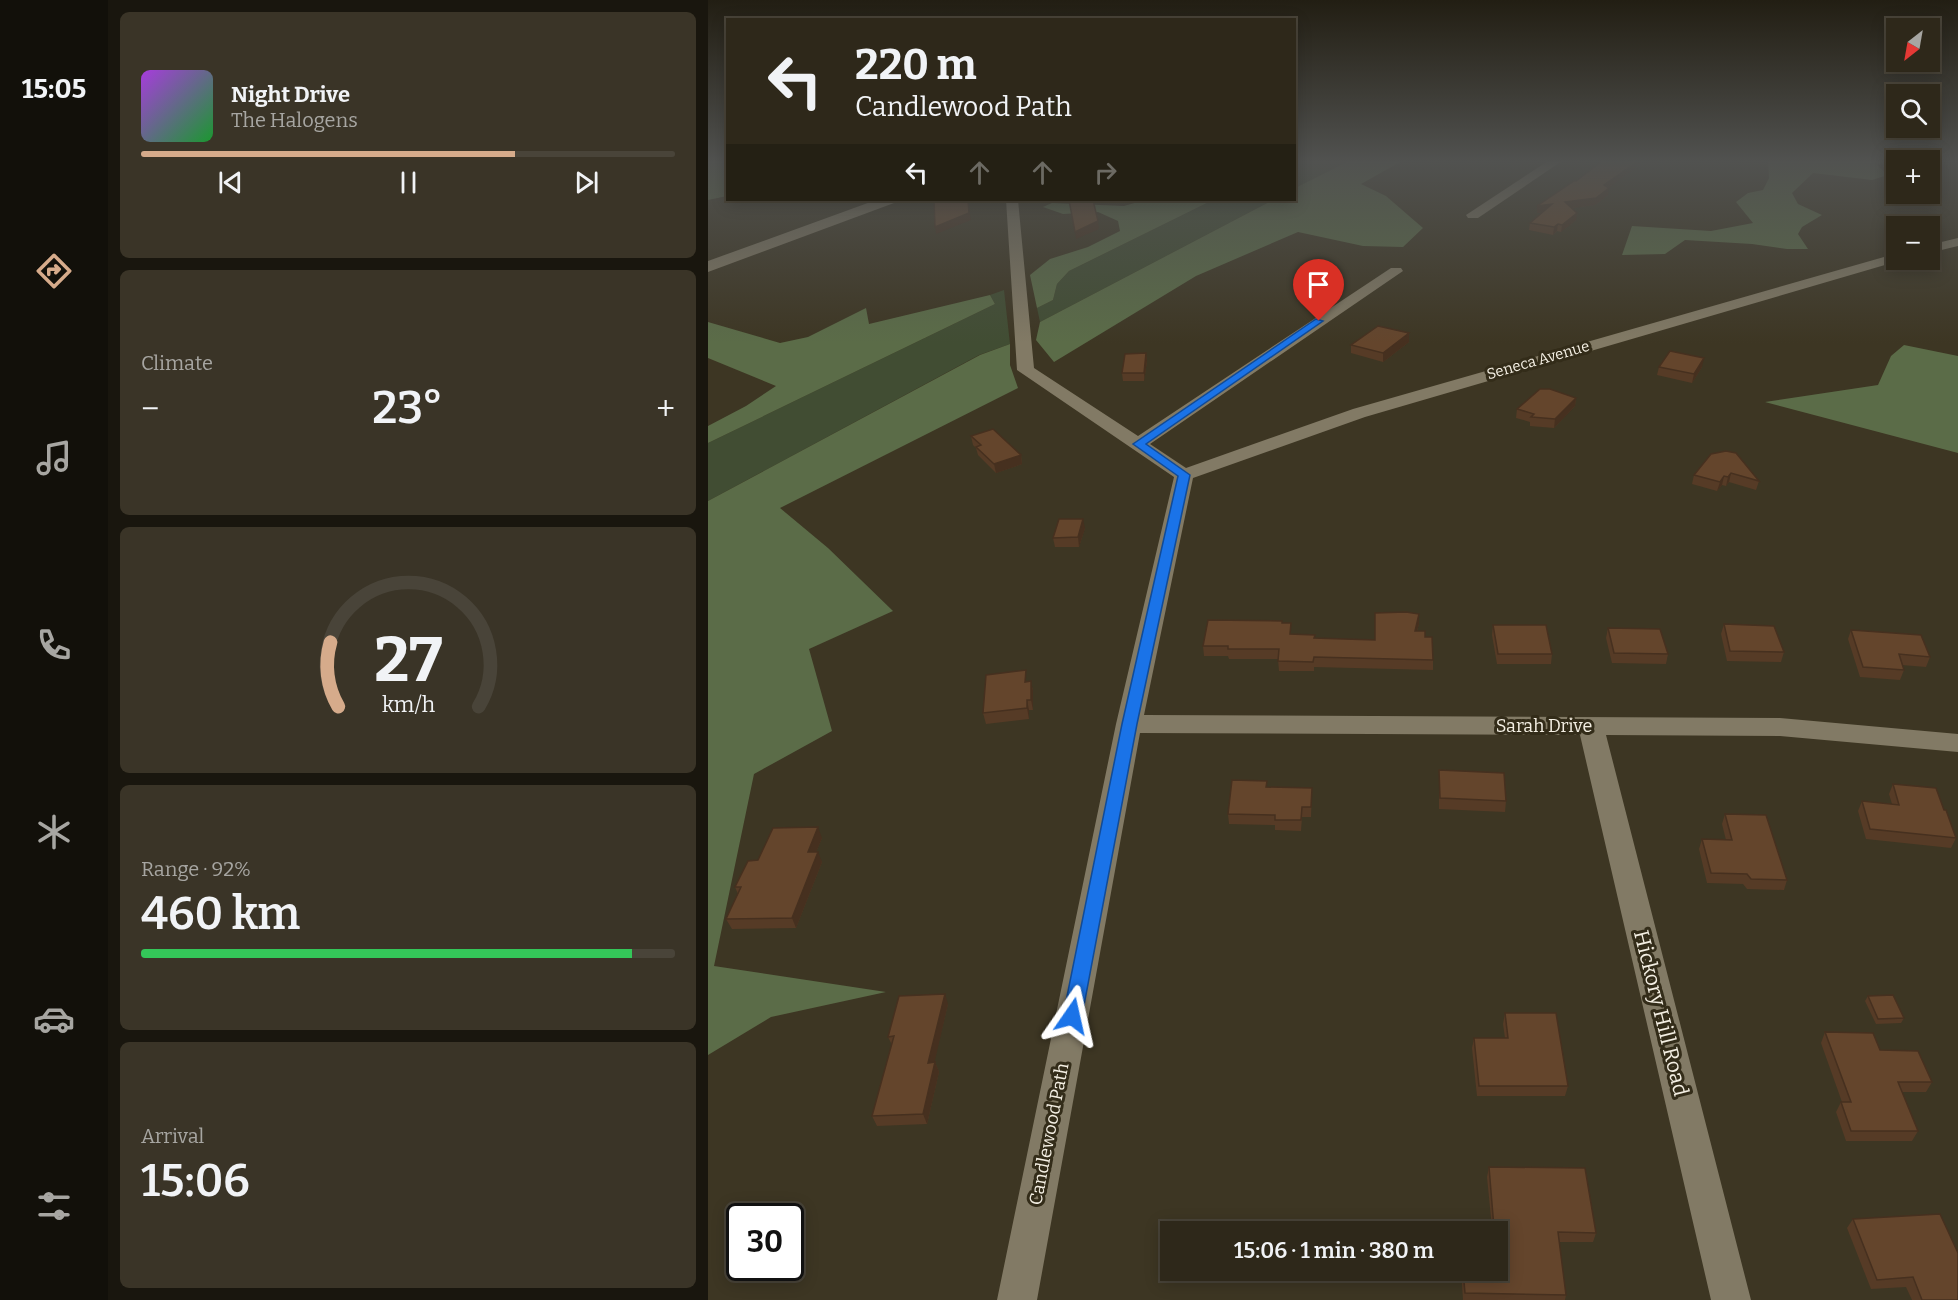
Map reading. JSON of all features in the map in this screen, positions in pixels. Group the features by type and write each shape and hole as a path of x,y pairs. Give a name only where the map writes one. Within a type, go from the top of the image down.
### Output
{"street":[{"path":"708,267 830,222"},
{"path":"1014,222 1026,370 1184,475"},
{"path":"1940,246 1958,242"},
{"name":"Seneca Avenue","path":"1184,475 1359,413 1886,261"},
{"path":"1138,444 1396,271"},
{"name":"Candlewood Path","path":"1017,1300 1129,724 1184,475"},
{"name":"Sarah Drive","path":"1129,724 1780,727 1958,743"},
{"name":"Hickory Hill Road","path":"1591,726 1731,1300"}],"green space":[{"path":"1118,222 1169,222 1069,271 1057,284 1053,300 1037,308 1030,275 1050,259 1088,247 1120,231"},
{"path":"1169,222 1232,222 1040,322 1037,308 1053,300 1057,284 1069,271"},
{"path":"1232,222 1416,222 1423,228 1403,247 1363,246 1298,232 1196,276 1054,362 1036,340 1040,322"},
{"path":"1752,222 1811,222 1802,227 1798,234 1808,249 1685,240 1665,254 1622,255 1632,226 1711,231"},
{"path":"1004,290 1010,344 979,355 708,501 708,443 995,304 990,295"},
{"path":"990,295 995,304 708,443 708,426 746,406 776,386 708,358 708,322 780,343 808,337 866,308 869,324"},
{"path":"1010,344 1010,365 1018,388 780,508 828,548 893,611 809,649 832,731 754,774 714,966 886,992 771,1017 708,1055 708,501 980,355"},
{"path":"1904,345 1958,356 1958,453 1765,402 1878,385 1891,356"}],"building":[{"path":"935,222 948,222 935,227"},
{"path":"1073,222 1097,222 1075,232"},
{"path":"1532,222 1566,222 1554,227 1530,223"},
{"path":"1378,326 1409,333 1383,353 1351,345"},
{"path":"1670,351 1704,358 1694,374 1659,367"},
{"path":"1146,353 1144,373 1122,373 1125,354"},
{"path":"1540,389 1550,389 1576,398 1555,419 1531,417 1534,414 1517,409"},
{"path":"993,429 1021,455 994,464 976,447 981,445 971,436"},
{"path":"1726,451 1736,453 1759,481 1731,473 1728,477 1724,476 1720,482 1694,475 1711,454"},
{"path":"1059,519 1083,519 1078,537 1053,538"},
{"path":"1375,613 1419,614 1415,631 1425,631 1425,637 1432,637 1433,660 1314,657 1313,662 1278,661 1279,649 1228,649 1228,646 1203,646 1208,620 1282,621 1282,623 1291,623 1290,634 1315,635 1314,638 1375,640"},
{"path":"1724,624 1774,626 1784,652 1730,651"},
{"path":"1493,625 1546,625 1552,654 1498,654"},
{"path":"1608,628 1660,629 1668,654 1614,653"},
{"path":"1851,630 1921,635 1930,657 1899,654 1904,670 1863,667"},
{"path":"1026,670 1025,682 1031,681 1031,700 1027,700 1027,708 983,713 986,675"},
{"path":"1439,770 1504,773 1506,801 1440,798"},
{"path":"1232,780 1267,781 1266,787 1312,788 1311,807 1302,807 1301,820 1275,820 1275,815 1228,814"},
{"path":"1893,784 1936,788 1956,838 1870,829 1862,801 1899,805"},
{"path":"1725,814 1766,815 1787,880 1751,879 1747,874 1711,873 1702,839 1732,840"},
{"path":"818,827 808,852 818,852 792,918 726,919 741,887 735,887 748,861 758,860 773,828"},
{"path":"945,994 928,1063 935,1062 923,1114 872,1116 894,1036 888,1037 899,996"},
{"path":"1893,995 1904,1018 1878,1019 1868,996"},
{"path":"1505,1013 1556,1013 1568,1086 1479,1086 1474,1038 1508,1038"},
{"path":"1825,1032 1873,1033 1880,1050 1918,1051 1932,1082 1898,1082 1918,1131 1851,1131 1841,1102 1851,1102"},
{"path":"1489,1167 1585,1168 1596,1233 1558,1232 1566,1295 1465,1293 1464,1281 1508,1281 1508,1221 1493,1221"},
{"path":"1940,1214 1958,1253 1958,1300 1922,1300 1913,1277 1877,1280 1853,1219"}],"route":[{"path":"1072,1016 1129,724 1184,475 1138,444 1319,321"}]}
